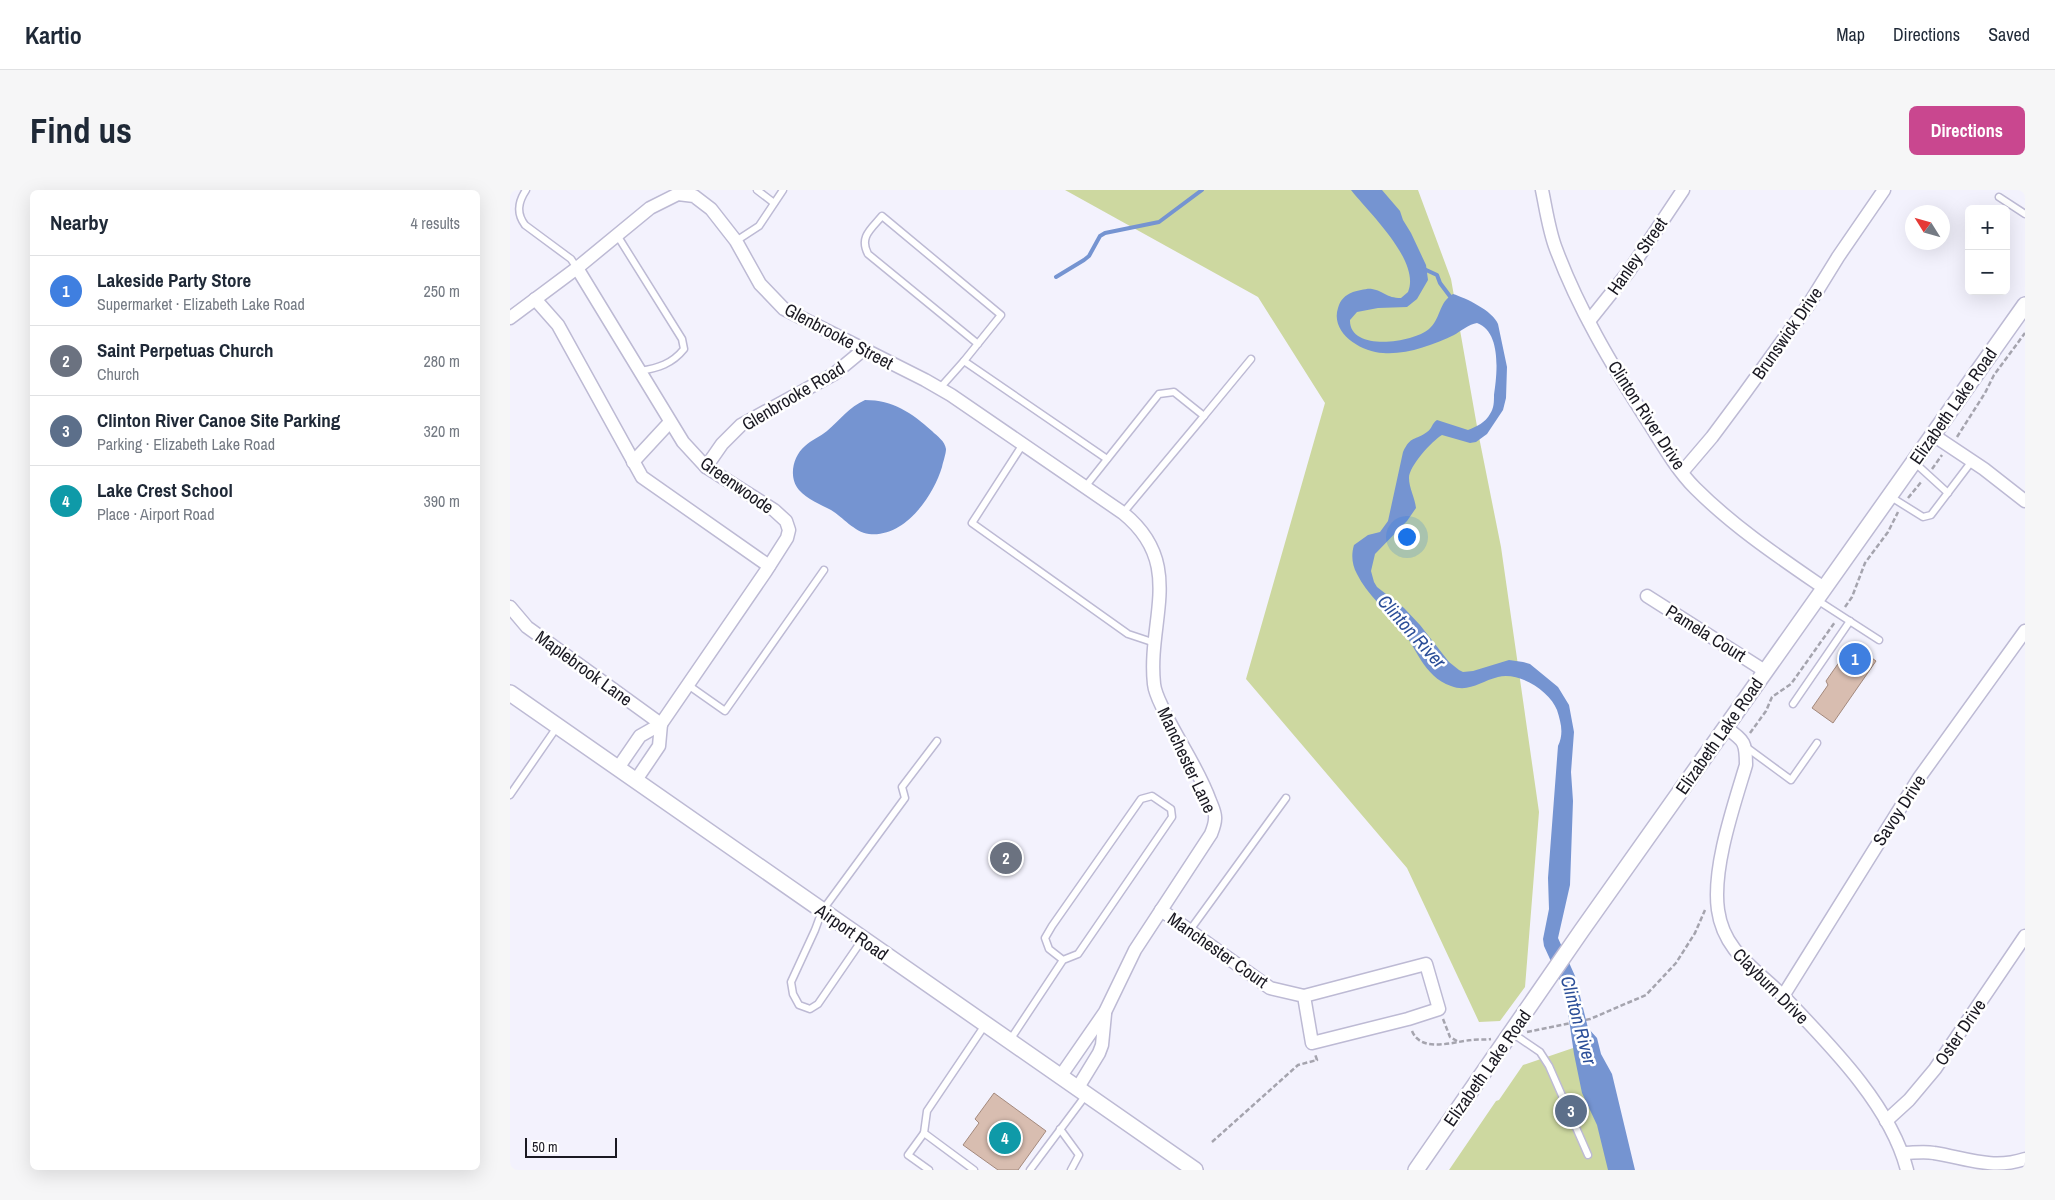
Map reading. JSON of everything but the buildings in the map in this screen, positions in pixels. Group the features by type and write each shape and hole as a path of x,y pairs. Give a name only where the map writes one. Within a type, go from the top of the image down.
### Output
{"street":[{"name":"Clinton River Drive","path":"1542,190 1555,248 1589,321 1630,393 1682,471 1694,486 1717,508 1820,594"},
{"name":"Hanley Street","path":"1589,321 1629,272 1683,190"},
{"name":"Brunswick Drive","path":"1682,471 1712,437 1809,304 1838,257 1884,190"},
{"name":"Glenbrooke Street","path":"510,318 577,268 650,208 678,194 694,196 711,209 736,241 760,284 784,309 940,388 1123,513 1132,520 1148,540"},
{"name":"Greenwoode","path":"577,268 683,442 706,466 774,510 786,521 789,530 787,538 769,566 661,724 640,736 618,768"},
{"path":"535,299 558,325 642,477 769,566"},
{"name":"Elizabeth Lake Road","path":"1416,1170 1725,727 2025,305"},
{"name":"Glenbrooke Road","path":"706,466 722,444 741,425 834,374 863,350"},
{"path":"633,462 670,422"},
{"path":"1933,435 1972,461 2025,501"},
{"name":"Manchester Lane","path":"1060,1077 1105,1012 1134,950 1211,834 1216,818 1209,798 1171,726 1154,685 1155,643 1159,616 1160,585 1157,564 1148,540"},
{"name":"Pamela Court","path":"1647,596 1765,671"},
{"name":"Maplebrook Lane","path":"510,607 527,627 661,724"},
{"name":"Savoy Drive","path":"1783,996 1919,778 2025,631"},
{"name":"Airport Road","path":"510,693 1195,1170"},
{"name":"Greenwoode","path":"636,780 659,746 661,724"},
{"path":"1725,727 1744,744"},
{"name":"Clayburn Drive","path":"1744,744 1746,765 1718,874 1718,909 1723,933 1732,948 1783,996 1841,1058 1886,1121 1903,1153 1907,1170"},
{"name":"Manchester Court","path":"1161,910 1270,988 1304,996 1426,964 1439,1009"},
{"name":"Oster Drive","path":"1886,1121 1908,1100 1935,1069 2025,936"},
{"path":"1304,996 1312,1043 1408,1020 1439,1009"},
{"name":"Manchester Lane","path":"1082,1092 1102,1045 1105,1012"},
{"path":"1903,1153 1932,1152 1988,1165 2014,1163 2025,1159"}],"lane":[{"path":"526,190 520,203 519,218 525,225 571,259 577,268"},
{"path":"756,190 774,203"},
{"path":"736,241 759,226 782,190"},
{"path":"1999,197 2025,214"},
{"path":"940,388 978,344 1000,315 882,216 866,235 864,246 868,254 978,344"},
{"path":"617,235 682,339 684,349 676,359 659,368 640,371"},
{"path":"1123,513 1251,359"},
{"path":"964,361 1107,459"},
{"path":"1085,487 1159,394 1174,392 1204,416"},
{"path":"1023,444 972,523 1128,634 1155,643"},
{"path":"1890,496 1924,517 1931,515 1972,461"},
{"path":"1914,462 1948,493"},
{"path":"688,685 725,711 824,570"},
{"path":"1820,594 1840,614 1879,640"},
{"path":"1793,704 1850,621"},
{"path":"510,795 558,726"},
{"path":"862,939 818,1004 810,1009 799,1005 793,994 791,982 816,930 822,911 906,798 902,788 937,741"},
{"path":"1744,744 1791,780 1817,742"},
{"path":"1009,1041 1063,960 1078,954 1172,817 1171,809 1152,796 1141,798 1045,938 1049,949 1063,960"},
{"path":"1190,930 1286,798"},
{"path":"929,1170 908,1156 924,1133 927,1111 985,1025"},
{"path":"1511,1032 1540,1052 1549,1066 1588,1155"},
{"path":"1030,1170 1060,1129 1082,1092"},
{"path":"1060,1129 1079,1155 1071,1170"},
{"path":"924,1133 974,1170"}],"path":[{"path":"1744,744 1766,711 1772,697 1791,684 1852,598 1866,563 1888,532 1904,504 1950,446 1985,393 1994,375 2025,333"},
{"path":"1408,1020 1413,1034 1427,1043 1436,1046 1458,1042 1490,1040 1511,1032 1531,1032 1590,1019 1646,995 1658,984 1676,963 1695,933 1702,921 1707,904"},
{"path":"1439,1009 1450,1037 1458,1042"},
{"path":"1212,1142 1298,1065 1317,1060 1312,1043"}],"green space":[{"path":"1065,190 1418,190 1451,279 1478,432 1501,547 1539,812 1525,987 1500,1021 1479,1022 1407,868 1246,679 1325,403 1258,297"},
{"path":"1576,1047 1633,1170 1449,1170 1523,1065"}],"water":[{"path":"1351,190 1382,190 1400,211 1426,265 1428,280 1417,299 1407,307 1378,308 1357,312 1350,320 1352,330 1360,337 1370,341 1397,341 1410,338 1421,334 1433,325 1442,306 1453,294 1472,302 1491,314 1498,324 1507,367 1506,398 1503,410 1487,434 1476,442 1470,443 1442,435 1422,454 1413,467 1409,478 1416,508 1407,521 1375,554 1371,571 1377,587 1404,608 1449,662 1459,670 1463,672 1473,671 1509,660 1530,664 1558,687 1569,705 1574,732 1571,772 1573,801 1570,885 1558,938 1575,976 1588,1028 1597,1038 1601,1054 1612,1074 1635,1170 1608,1170 1597,1125 1582,1093 1565,992 1544,946 1543,939 1549,909 1548,878 1558,746 1561,732 1557,710 1548,696 1541,690 1515,677 1498,677 1475,686 1457,688 1434,676 1421,661 1400,627 1366,589 1353,564 1354,545 1368,535 1380,532 1388,521 1403,452 1406,447 1411,441 1429,431 1437,420 1468,430 1483,422 1493,407 1497,366 1491,335 1477,323 1428,346 1392,353 1374,352 1366,349 1349,340 1343,333 1337,317 1339,305 1345,296 1353,292 1370,289 1392,297 1401,298 1408,292 1410,280 1407,266 1391,238"},
{"path":"865,400 884,402 909,413 938,437 946,449 938,479 924,502 905,522 894,529 882,533 864,533 831,510 814,502 799,490 793,473 797,455 801,450 827,431 854,406"}],"waterway":[{"path":"1056,277 1089,256 1100,236 1105,233 1159,222 1202,190"},
{"name":"Clinton River","path":"1424,269 1437,275 1440,283 1452,299"}],"place":[{"name":"Lakeside Party Store","path":"1855,659"},
{"name":"Saint Perpetuas Church","path":"1006,858"},
{"name":"Clinton River Canoe Site Parking","path":"1571,1111"},
{"name":"Lake Crest School","path":"1005,1138"}]}
